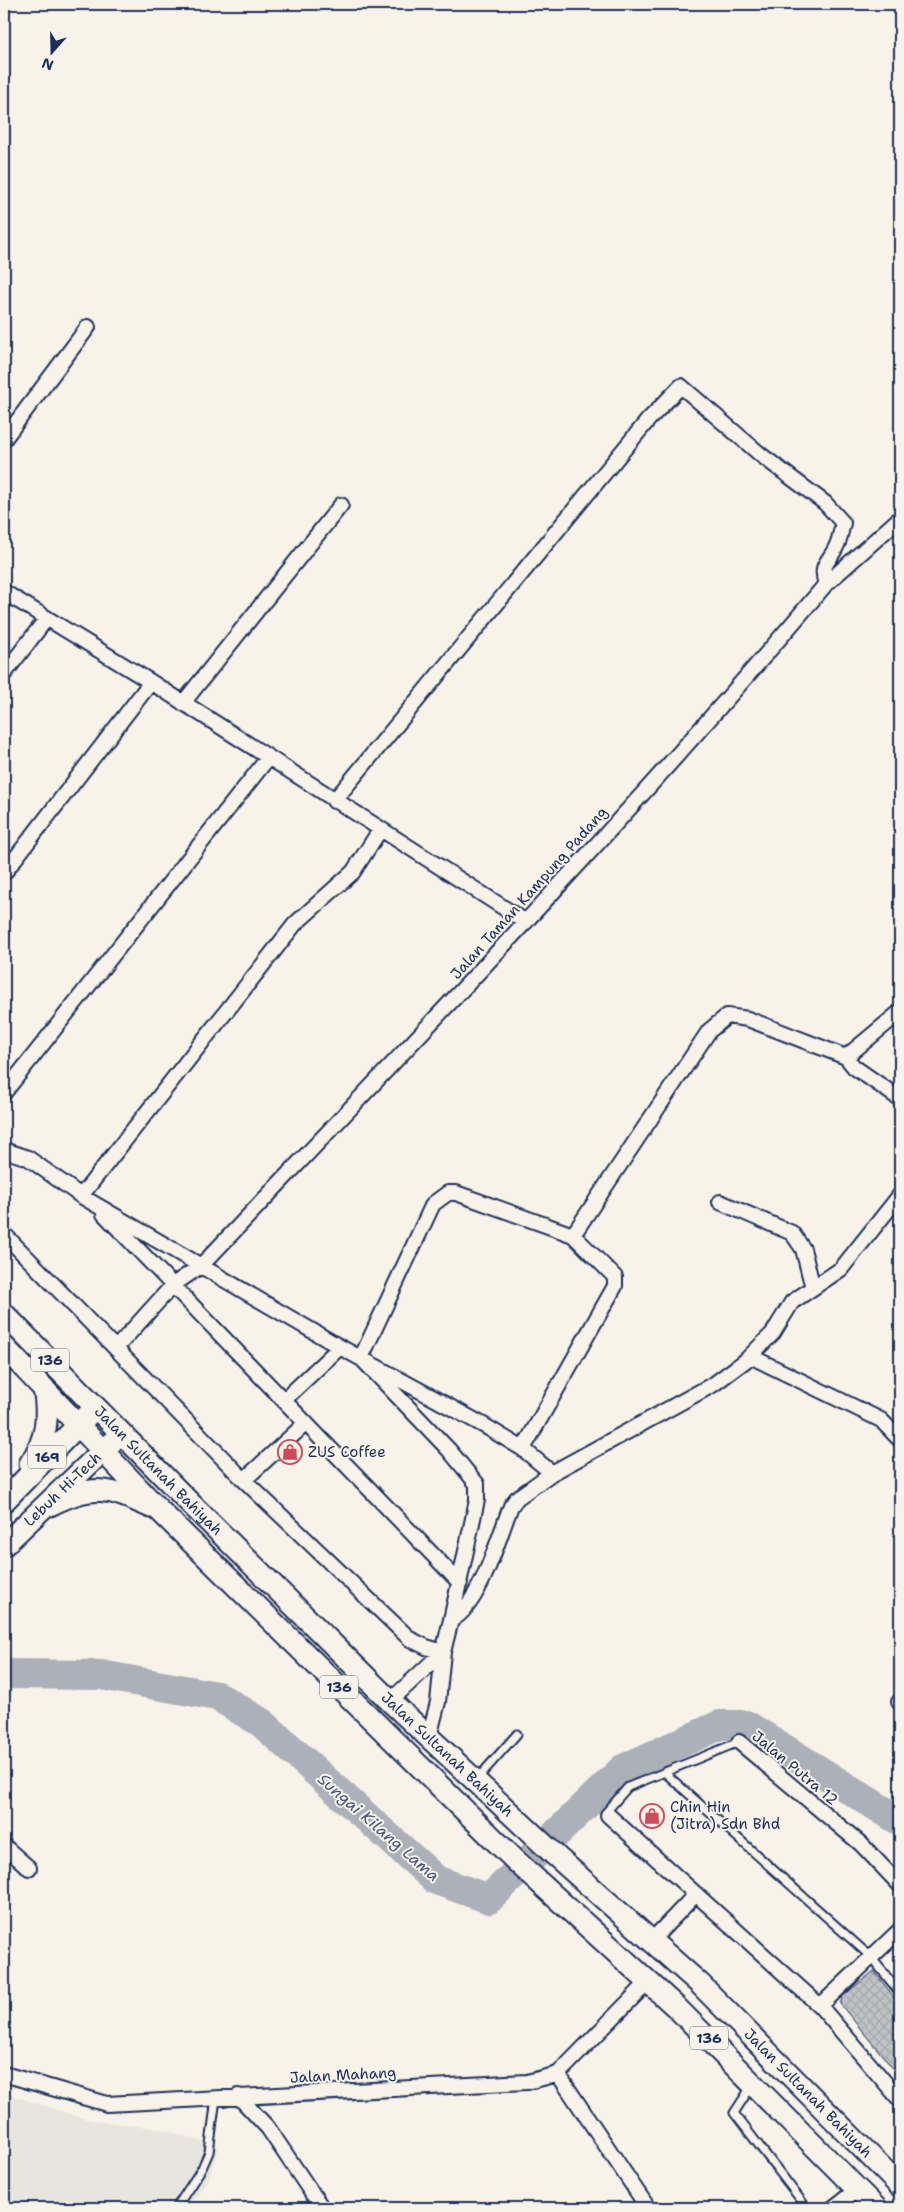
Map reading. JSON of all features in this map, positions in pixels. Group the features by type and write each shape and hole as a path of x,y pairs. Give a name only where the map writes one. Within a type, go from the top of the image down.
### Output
{"main road":[{"name":"Jalan Sultanah Bahiyah","path":"4,1314 390,1701 557,1857 700,1984 900,2186"},
{"name":"Jalan Sultanah Bahiyah","path":"4,1347 160,1511 517,1862 648,1982 754,2083 876,2208"},
{"path":"10,1495 36,1455 46,1430 44,1388"},
{"name":"Lebuh Hi-Tech","path":"10,1495 96,1407"},
{"name":"Lebuh Hi-Tech","path":"4,1545 121,1433"},
{"path":"37,1512 58,1501 104,1489 118,1492 160,1511"}],"street":[{"path":"4,439 88,327"},
{"path":"334,801 648,419 681,386 760,455 826,503 843,522 837,547 822,573 826,584"},
{"path":"183,703 341,505"},
{"name":"Jalan Taman Kampung Padang","path":"116,1348 172,1285 202,1265 526,922 826,584 900,518"},
{"path":"4,592 151,682 334,801 526,922"},
{"path":"4,674 47,618"},
{"path":"4,873 151,682"},
{"path":"4,1093 268,758"},
{"path":"87,1200 295,924 353,872 380,830"},
{"path":"846,1056 900,1012"},
{"path":"573,1234 709,1031 727,1016 748,1019 846,1056 854,1067 900,1099"},
{"path":"4,1150 28,1158 87,1200 202,1265 340,1347 523,1449 552,1473"},
{"path":"361,1358 431,1207 448,1193 456,1193 573,1234 614,1277 615,1286 523,1449"},
{"path":"451,1620 461,1615 472,1601 511,1506 517,1498 552,1473 714,1384 750,1356 773,1333 792,1302 841,1269 900,1195"},
{"path":"87,1200 460,1582"},
{"path":"720,1202 792,1234 803,1249 813,1288"},
{"path":"4,1234 244,1480 410,1639 426,1648 443,1652"},
{"path":"284,1400 340,1347"},
{"path":"750,1356 881,1420 900,1440"},
{"path":"361,1358 449,1450 477,1484 477,1500 443,1652 438,1702 429,1737"},
{"path":"244,1480 306,1423"},
{"path":"390,1701 443,1652"},
{"name":"Jalan Putra 12","path":"738,1742 861,1844 900,1885"},
{"path":"608,1815 820,2006 900,2100"},
{"path":"4,1846 29,1868"},
{"path":"651,1941 696,1894"},
{"path":"820,2006 900,1930"},
{"path":"648,1982 558,2074 648,2208"},
{"name":"Jalan Mahang","path":"4,2074 106,2104 527,2082 558,2074"},
{"path":"238,2096 268,2128 322,2208"},
{"path":"833,2208 858,2189"}],"lane":[{"path":"476,1780 517,1734"},
{"name":"Jalan Putra 12","path":"608,1815 607,1811 628,1787 738,1742"},
{"path":"664,1772 872,1957 900,1993"},
{"path":"754,2083 734,2113 807,2208"},
{"path":"176,2208 202,2168 209,2152 216,2098"}],"shaded area":[{"path":"4,2093 89,2120 162,2129 219,2147 208,2181 187,2208 4,2208"}],"building":[{"path":"874,1971 900,2005 900,2077 840,2004 843,1996"}],"waterway":[{"name":"Sungai Kilang Lama","path":"4,1674 101,1675 217,1696 262,1723 436,1880 489,1899 623,1769 720,1725 746,1725 900,1821"}],"place":[{"name":"ZUS Coffee","path":"290,1452"},
{"name":"Chin Hin (Jitra) Sdn Bhd","path":"652,1816"}]}
